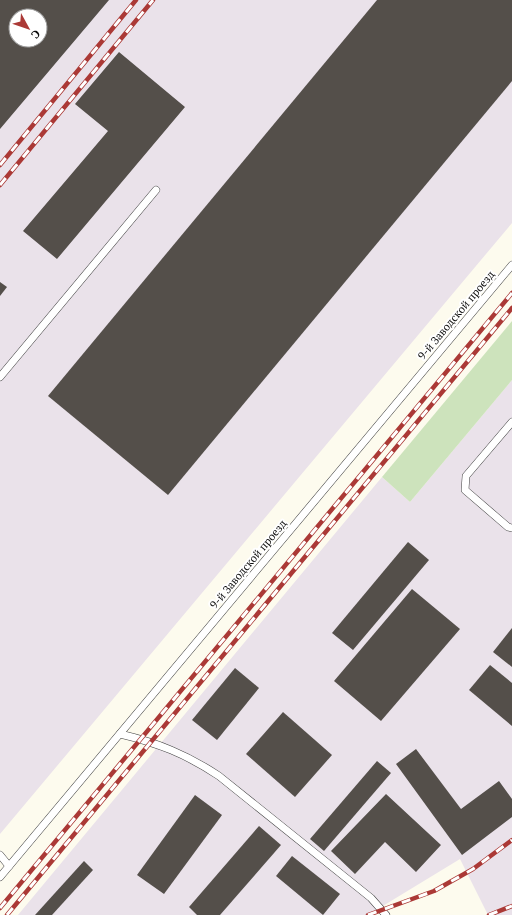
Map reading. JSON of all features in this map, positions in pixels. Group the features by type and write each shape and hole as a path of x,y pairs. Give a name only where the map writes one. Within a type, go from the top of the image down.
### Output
{"lane":[{"path":"0,377 156,190"},
{"name":"9-й Заводской проезд","path":"0,877 512,265"},
{"path":"512,422 466,476 465,490 508,527 512,528"},
{"path":"120,734 158,745 193,759 219,776 371,898 386,915"},
{"path":"0,855 9,866"}],"shaded area":[{"path":"0,0 512,0 512,223 0,834"},
{"path":"512,380 512,915 488,915 460,859 368,915 18,915 382,477 410,502"}],"green space":[{"path":"512,321 512,380 410,502 382,477"}],"building":[{"path":"0,0 109,0 0,129"},
{"path":"377,0 512,0 512,81 168,495 48,396"},
{"path":"119,52 185,107 57,259 23,231 108,131 75,104"},
{"path":"0,282 7,287 0,296"},
{"path":"408,542 429,560 353,650 332,633"},
{"path":"412,589 460,629 381,721 334,681"},
{"path":"512,628 512,667 493,652"},
{"path":"490,665 512,683 512,726 469,690"},
{"path":"235,668 259,688 217,740 192,720"},
{"path":"283,712 332,755 295,797 246,754"},
{"path":"416,749 461,809 499,781 512,799 512,817 462,855 396,764"},
{"path":"377,761 391,773 324,851 310,839"},
{"path":"386,794 441,845 416,872 385,842 355,874 331,851"},
{"path":"195,795 222,815 164,894 137,875"},
{"path":"259,826 281,845 220,915 197,915 189,907"},
{"path":"292,856 340,894 323,915 276,876"},
{"path":"84,861 93,870 52,915 35,915"}],"railway":[{"path":"0,165 136,0"},
{"path":"0,185 153,0"},
{"path":"0,908 512,293"},
{"path":"7,915 512,308"},
{"path":"368,915 434,891 473,869 512,840"},
{"path":"489,915 512,906"}]}
